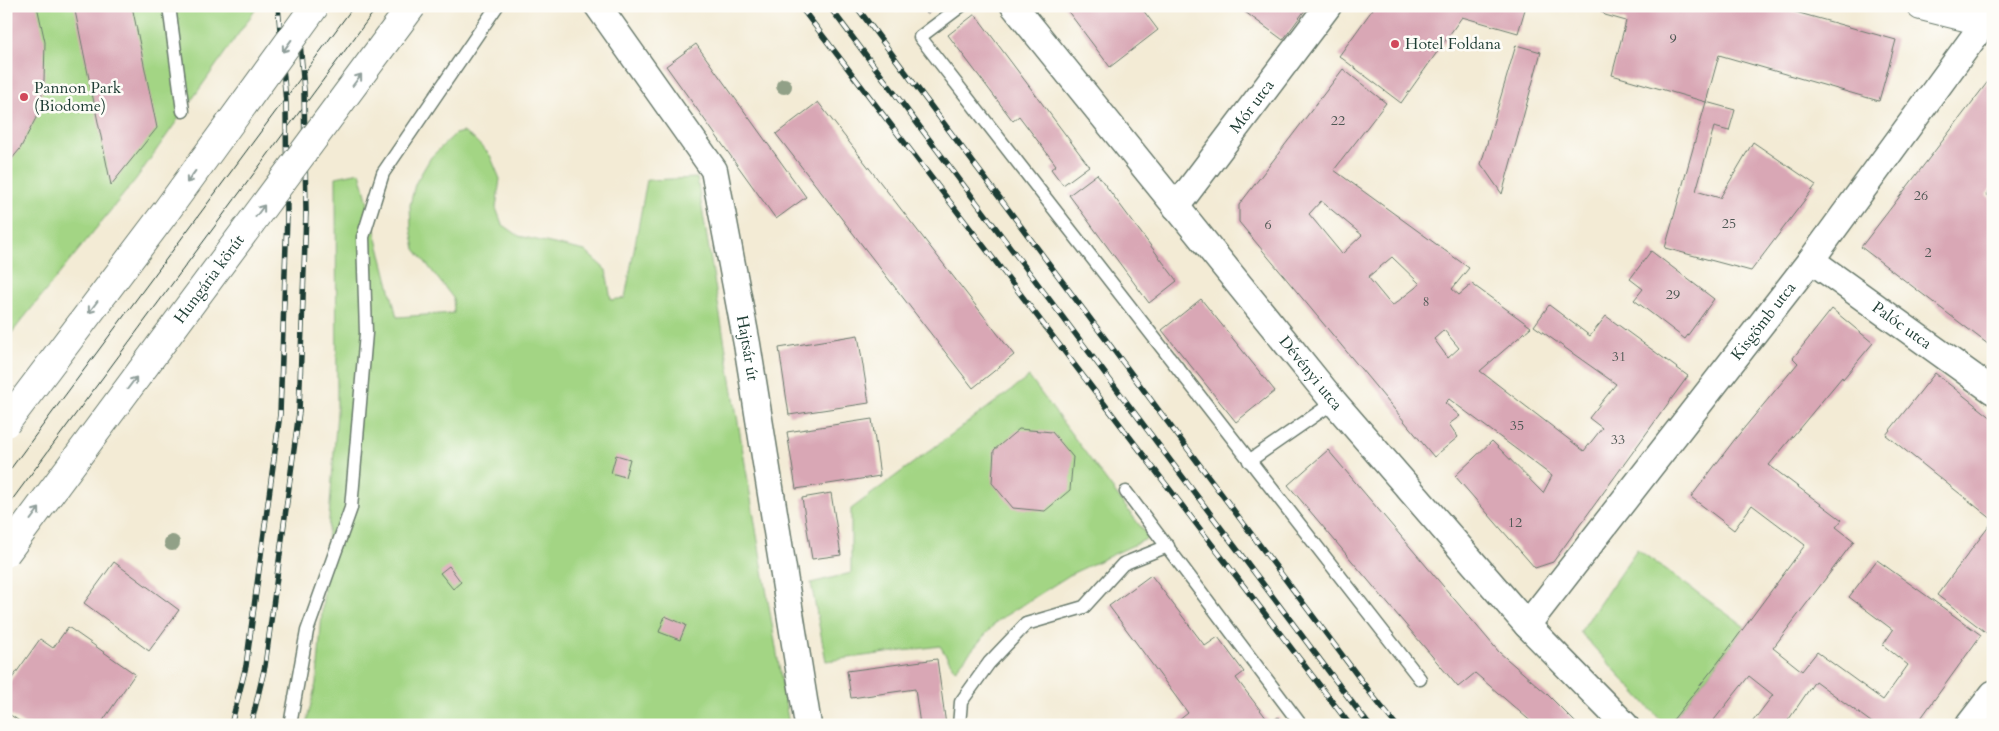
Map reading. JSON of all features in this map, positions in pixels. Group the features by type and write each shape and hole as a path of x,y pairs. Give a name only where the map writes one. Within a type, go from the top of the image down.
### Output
{"main road":[{"path":"6,423 173,202 315,6"},
{"name":"Hungária körút","path":"6,553 412,6"},
{"path":"1921,6 1990,20"}],"street":[{"name":"Hajtsár út","path":"598,6 714,170 747,344 808,725"},
{"name":"Dévényi utca","path":"1014,6 1334,402 1527,626 1625,725"},
{"name":"Mór utca","path":"1176,207 1328,6"},
{"name":"Kisgömb utca","path":"1527,626 1811,260 1990,20"},
{"name":"Palóc utca","path":"1811,260 1993,391"},
{"path":"1969,725 1993,694"}],"lane":[{"path":"169,6 184,111"},
{"path":"290,725 307,631 350,508 366,333 363,236 382,173 497,6"},
{"path":"961,6 920,37 1420,679"},
{"path":"1249,460 1334,402"},
{"path":"1126,492 1301,725"},
{"path":"959,725 961,702 990,663 1026,624 1084,607 1123,564 1168,546"}],"green space":[{"path":"6,6 258,6 136,179 6,340"},
{"path":"463,132 474,139 490,155 500,179 496,208 502,224 519,236 585,251 606,270 611,300 625,298 647,180 697,178 789,725 306,725 317,679 337,412 336,177 360,172 397,317 454,313 453,298 415,249 411,229 410,205 415,184 431,157 455,134"},
{"path":"1029,377 1149,538 1073,573 997,621 955,670 940,646 826,661 811,583 851,573 851,509"},
{"path":"1637,549 1745,627 1669,725 1665,725 1580,632"}],"building":[{"name":"Pannon Park (Biodome)","path":"6,6 37,6 45,42 44,80 38,114 20,149 6,166"},
{"path":"74,6 132,6 157,128 111,185"},
{"path":"921,6 938,6 927,14"},
{"path":"1064,6 1140,6 1158,30 1110,67"},
{"path":"1237,6 1308,6 1283,40"},
{"name":"Hotel Foldana","path":"1375,6 1526,6 1518,33 1462,17 1401,103 1339,56"},
{"path":"1596,6 1774,6 1896,40 1879,101 1719,55 1706,102 1612,75 1626,21 1605,15"},
{"path":"975,14 1089,166 1063,185 1051,169 1056,165 1019,116 1013,121 948,35"},
{"path":"696,44 806,197 776,219 666,66"},
{"path":"1516,45 1541,52 1502,194 1481,164"},
{"path":"1343,69 1386,103 1334,170 1469,268 1452,289 1459,295 1472,284 1531,327 1480,371 1584,451 1602,428 1589,418 1616,384 1534,326 1549,305 1590,336 1606,316 1688,376 1553,562 1535,568 1455,476 1492,441 1543,493 1552,476 1449,399 1445,403 1460,416 1449,424 1458,437 1434,457 1239,222 1239,205","holes":["1321,201 1362,235 1342,254 1309,214","1392,257 1420,284 1392,306 1368,277","1444,330 1459,348 1448,358 1434,339"]},
{"path":"1993,75 1993,185 1986,195 1993,200 1993,348 1861,247"},
{"path":"818,102 1014,355 973,388 776,134"},
{"path":"1706,102 1735,110 1729,131 1714,127 1696,191 1720,198 1753,142 1816,185 1751,271 1665,248"},
{"path":"1097,174 1177,281 1149,303 1069,195"},
{"path":"1651,251 1714,299 1685,339 1634,300 1643,289 1630,279"},
{"path":"1201,299 1275,391 1236,422 1162,330"},
{"path":"1832,309 1873,343 1843,379 1842,377 1769,465 1842,520 1836,527 1854,541 1773,648 1802,671 1817,652 1883,700 1908,665 1883,645 1893,630 1849,597 1877,560 1981,635 1916,725 1875,725 1815,681 1787,722 1791,725 1750,725 1773,695 1749,676 1710,725 1669,725 1805,545 1752,505 1734,530 1691,497 1735,439 1798,363 1793,358"},
{"path":"858,335 869,403 789,415 779,348"},
{"path":"1935,373 1993,419 1993,520 1886,435"},
{"path":"872,419 880,476 796,489 787,432"},
{"path":"1019,429 1052,432 1073,457 1070,490 1045,511 1013,508 992,483 994,450"},
{"path":"1328,450 1499,652 1547,694 1578,725 1535,725 1475,673 1458,687 1288,485"},
{"path":"616,455 630,459 625,477 611,473"},
{"path":"831,493 841,555 812,559 802,498"},
{"path":"1993,521 1993,627 1988,634 1937,595"},
{"path":"114,562 179,610 149,651 84,603"},
{"path":"449,566 461,582 453,589 440,573"},
{"path":"1151,575 1205,646 1218,637 1244,672 1236,678 1270,723 1278,717 1283,725 1181,725 1178,721 1188,713 1109,606"},
{"path":"665,616 686,625 680,640 659,632"},
{"path":"68,627 135,674 100,725 25,725 6,712 6,687 40,639 53,648"},
{"path":"937,659 946,725 920,725 915,689 851,698 847,671"}],"tram line":[{"path":"6,475 354,6"},
{"path":"6,508 378,6"}],"railway":[{"path":"231,725 246,666 280,414 287,216 286,103 278,6"},
{"path":"251,725 265,666 299,412 306,212 304,90 297,6"},
{"path":"800,6 1350,725"},
{"path":"829,6 1369,725"},
{"path":"856,6 1396,725"}],"place":[{"name":"Hotel Foldana","path":"1395,44"},
{"name":"Pannon Park (Biodome)","path":"24,97"}]}
